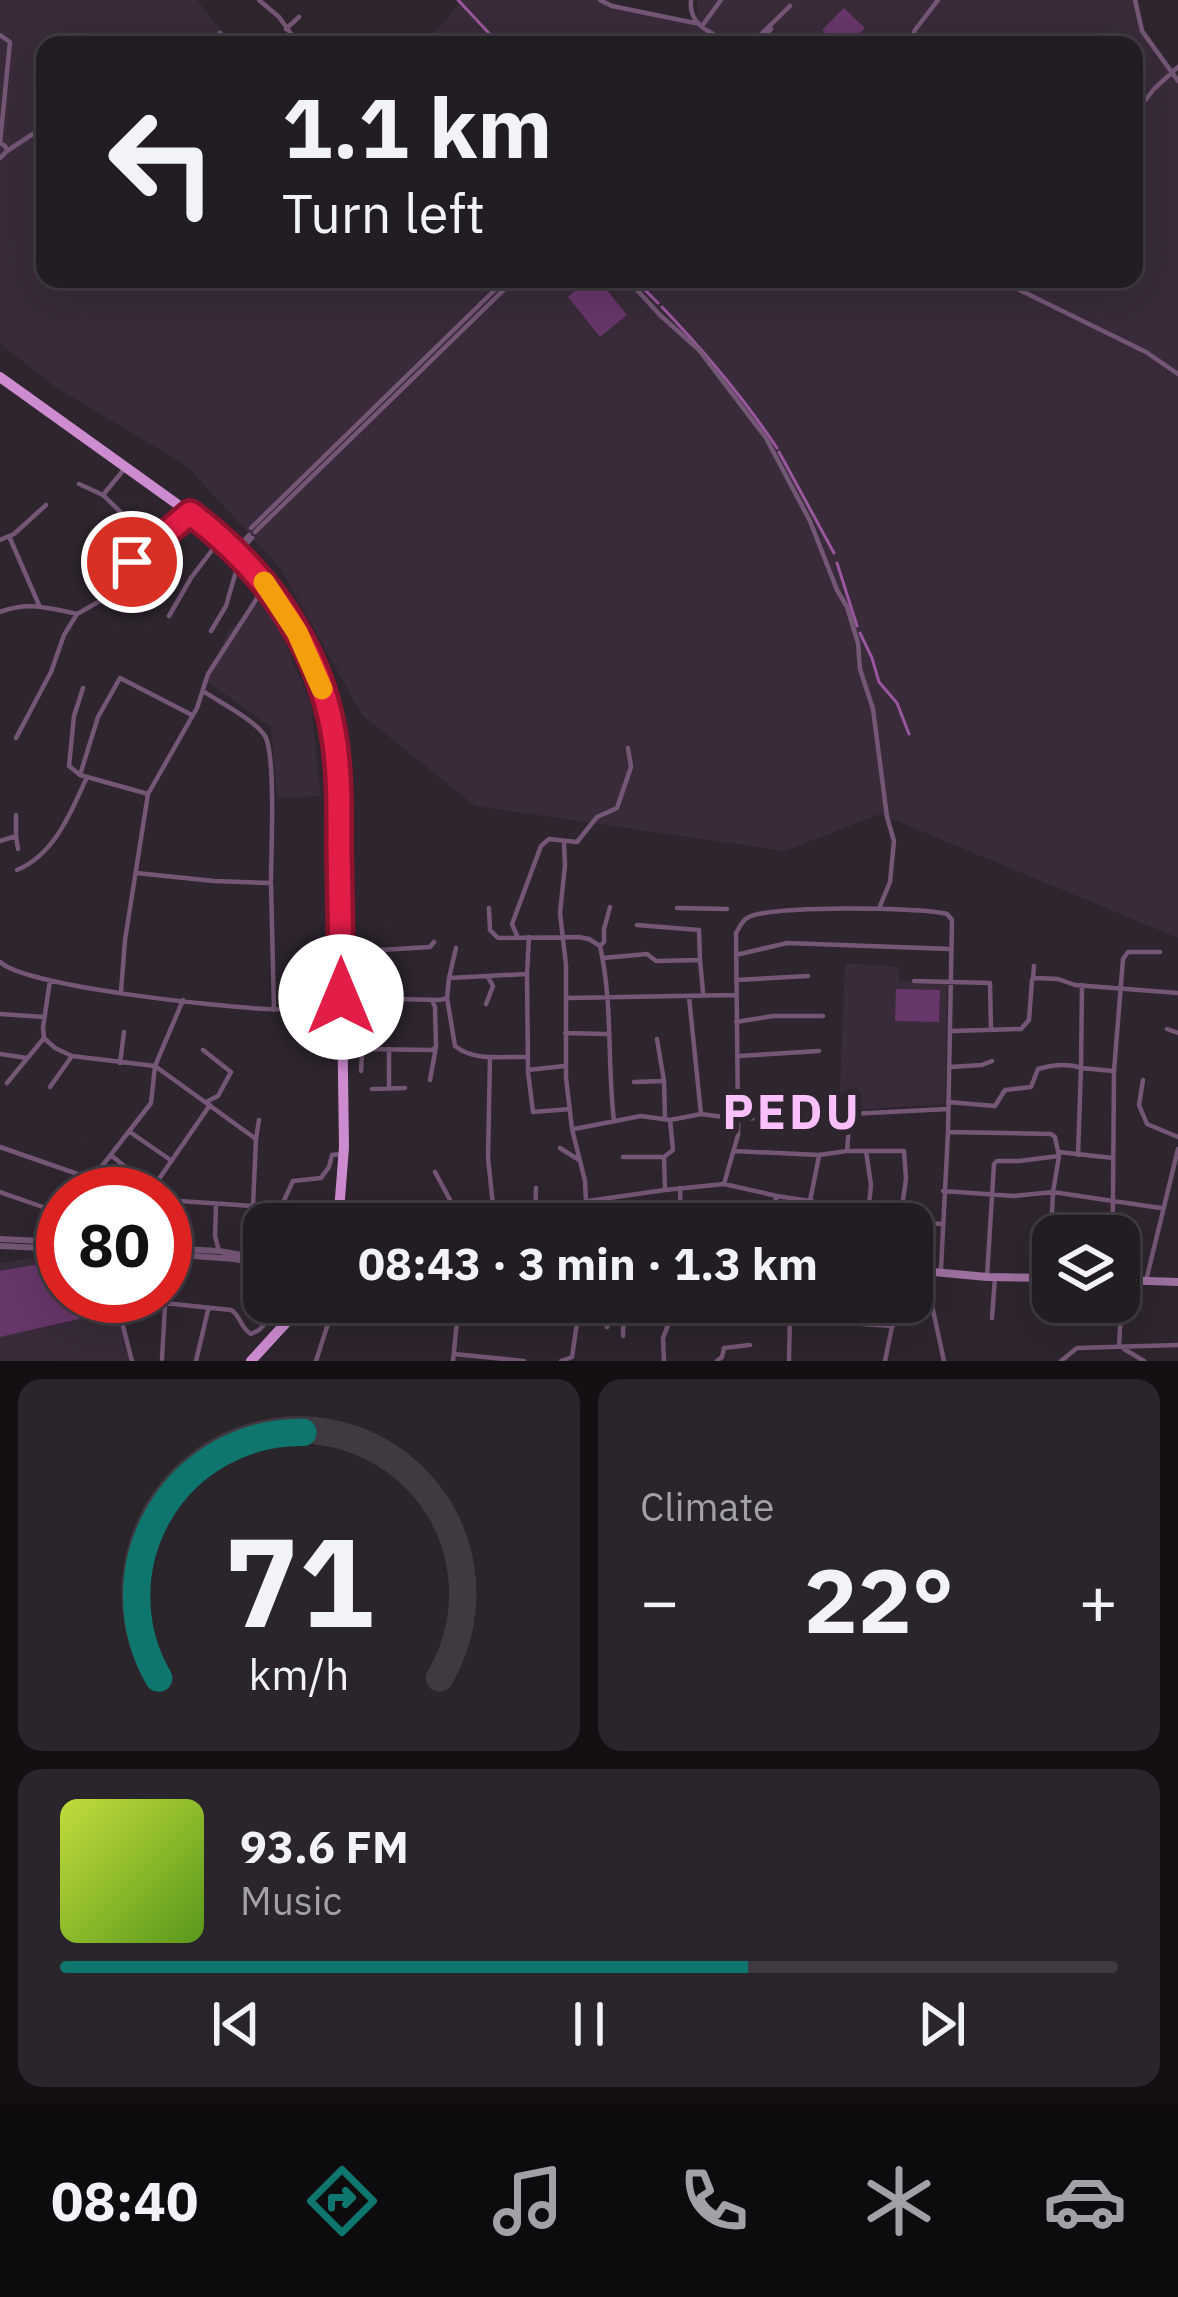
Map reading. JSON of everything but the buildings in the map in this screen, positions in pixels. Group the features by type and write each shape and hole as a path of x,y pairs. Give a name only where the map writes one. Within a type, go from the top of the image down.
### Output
{"highway":[{"path":"0,377 241,544 290,619 314,667 333,731 339,792 344,1172 337,1203"},
{"path":"249,1361 281,1323"},
{"path":"249,1361 285,1323"}],"main road":[{"path":"933,1274 1032,1278"},
{"path":"1140,1281 1178,1282"}],"street":[{"path":"255,0 276,14 290,36"},
{"path":"691,0 690,12 698,24"},
{"path":"698,24 721,0"},
{"path":"913,36 938,0"},
{"path":"1135,0 1142,31 1175,69 1178,81"},
{"path":"603,1 698,24 719,36"},
{"path":"762,36 790,6"},
{"path":"286,29 299,17"},
{"path":"220,33 224,36"},
{"path":"0,35 10,42 0,158"},
{"path":"1143,105 1175,69"},
{"path":"3,146 36,131"},
{"path":"211,631 226,606 241,544 497,288"},
{"path":"169,616 190,578 241,544 506,288"},
{"path":"635,288 699,350 766,438 810,520 847,607 877,734 886,817 894,842 890,882 880,909"},
{"path":"1017,288 1146,352 1178,374"},
{"path":"103,495 126,467"},
{"path":"80,484 103,495 135,526"},
{"path":"0,539 46,505"},
{"path":"16,738 77,614 107,597 143,550 190,513"},
{"path":"9,536 39,605"},
{"path":"121,992 124,940 148,794 193,716 211,669 270,589"},
{"path":"0,612 39,605 77,614"},
{"path":"17,869 37,860 53,841 83,776 98,717 120,678 193,716"},
{"path":"83,688 74,716 69,766 83,776 148,794"},
{"path":"203,691 256,726 268,744 274,1010"},
{"path":"518,938 512,924 541,846 549,839 577,842 597,817 617,808 631,767 628,748"},
{"path":"16,815 18,849"},
{"path":"0,841 16,836"},
{"path":"564,843 560,913 565,937 566,1065 586,1202 724,1184 815,1203"},
{"path":"136,873 271,883"},
{"path":"489,908 490,930 498,938 565,937 589,939 600,946 609,996 614,1121"},
{"path":"600,946 610,908"},
{"path":"677,908 727,909"},
{"path":"724,1184 738,1119 736,933 749,917 880,909 947,914 952,920 950,1067 940,1274"},
{"path":"637,925 699,930 703,994"},
{"path":"530,938 527,1057 533,1112 570,1109"},
{"path":"358,998 360,983 380,950 423,949 434,942"},
{"path":"736,956 787,943 950,949"},
{"path":"456,948 447,998 454,1046 468,1054 527,1057"},
{"path":"1111,1215 1114,1071 1126,953 1160,952"},
{"path":"603,958 647,954 656,961 700,960"},
{"path":"0,962 17,973 50,980 274,1010 358,998 447,998"},
{"path":"950,1031 1025,1027 1034,966"},
{"path":"449,978 527,974"},
{"path":"486,1004 493,986 488,976"},
{"path":"736,980 808,976"},
{"path":"1034,978 1178,993"},
{"path":"7,1084 44,1038 50,980"},
{"path":"914,981 991,984 991,1030"},
{"path":"1078,1155 1082,986"},
{"path":"567,998 735,994"},
{"path":"689,997 701,1114"},
{"path":"103,1167 151,1102 155,1066 183,1000"},
{"path":"430,1080 436,1047 432,1000"},
{"path":"0,1015 44,1018"},
{"path":"736,1022 823,1016"},
{"path":"1167,1029 1178,1033"},
{"path":"120,1063 124,1032"},
{"path":"565,1034 609,1034"},
{"path":"44,1038 72,1056 155,1066 256,1139"},
{"path":"623,1157 672,1153 657,1039"},
{"path":"361,1071 364,1049 436,1047"},
{"path":"388,1088 389,1049"},
{"path":"168,1167 231,1072 203,1050"},
{"path":"738,1056 819,1051"},
{"path":"0,1054 27,1058"},
{"path":"50,1087 72,1056"},
{"path":"490,1057 488,1158 493,1203"},
{"path":"950,1067 992,1061"},
{"path":"528,1070 566,1065"},
{"path":"572,1129 641,1117 701,1114 738,1119 995,1106 1005,1090 1030,1087 1038,1069 1064,1065 1114,1071"},
{"path":"1143,1080 1138,1105 1147,1124 1178,1137"},
{"path":"634,1082 664,1081"},
{"path":"372,1089 405,1088"},
{"path":"848,1150 850,1114"},
{"path":"253,1203 259,1120"},
{"path":"130,1132 172,1161"},
{"path":"948,1132 1055,1136 1059,1154 1052,1215"},
{"path":"0,1147 56,1167"},
{"path":"283,1203 293,1181 321,1178 332,1155 342,1148"},
{"path":"560,1148 579,1160"},
{"path":"1146,1281 1178,1149"},
{"path":"734,1151 819,1155 904,1150 903,1203"},
{"path":"866,1151 869,1203"},
{"path":"992,1318 994,1164 1059,1154 1113,1158"},
{"path":"810,1202 819,1155"},
{"path":"112,1156 125,1167"},
{"path":"664,1157 665,1190"},
{"path":"435,1172 452,1203"},
{"path":"536,1188 536,1203"},
{"path":"680,1188 680,1203"},
{"path":"944,1190 1014,1196 1053,1192 1161,1208"},
{"path":"0,1192 36,1205"},
{"path":"775,1203 777,1196"},
{"path":"192,1203 243,1206"},
{"path":"216,1205 219,1251"},
{"path":"933,1224 942,1225"},
{"path":"0,1243 36,1244"},
{"path":"192,1251 243,1258"},
{"path":"192,1253 236,1256"},
{"path":"192,1308 235,1311 241,1327 251,1334 266,1323"},
{"path":"196,1361 208,1310"},
{"path":"933,1310 944,1361"},
{"path":"122,1323 132,1361"},
{"path":"162,1359 165,1323"},
{"path":"327,1360 317,1358 328,1323"},
{"path":"457,1323 454,1358 524,1361"},
{"path":"561,1361 572,1357 577,1323"},
{"path":"607,1328 609,1323"},
{"path":"623,1323 623,1336"},
{"path":"664,1361 663,1338 669,1323"},
{"path":"789,1361 790,1323"},
{"path":"885,1361 894,1323"},
{"path":"1121,1323 1121,1346 1144,1361"},
{"path":"862,1324 893,1326"},
{"path":"717,1361 724,1348 750,1345"},
{"path":"1061,1361 1077,1348 1178,1345"}],"shaded area":[{"path":"0,0 197,0 226,36 36,36 36,288 1143,288 1143,36 430,36 460,4 457,0 601,0 608,6 692,22 697,0 1138,0 1145,30 1178,74 1178,938 880,814 785,851 475,806 362,715 281,569 187,466 54,386 0,343"},
{"path":"844,8 865,28 857,36 828,36 822,30"},
{"path":"579,288 605,288 627,315 600,337 568,297"},
{"path":"265,596 311,704 321,796 277,798 271,727 205,680 228,632"},
{"path":"845,963 899,967 899,981 947,984 945,1101 941,1104 839,1111"},
{"path":"896,989 940,990 939,1022 895,1021"},
{"path":"36,1258 36,1323 119,1323 130,1361 0,1361 0,1263"},
{"path":"36,1265 36,1323 61,1323 0,1337 0,1271"}],"waterway":[{"path":"458,0 492,36"},
{"path":"643,288 658,303"},
{"path":"662,307 723,375 777,448"},
{"path":"779,452 834,553"},
{"path":"837,563 857,626"},
{"path":"860,633 879,682 897,703 909,734"}],"slow traffic":[{"path":"264,582 297,632 322,689"}],"district":[{"name":"PEDU","path":"792,1111"}],"route":[{"path":"132,562 190,513 267,585 306,649 330,717 336,751 341,997"}]}
